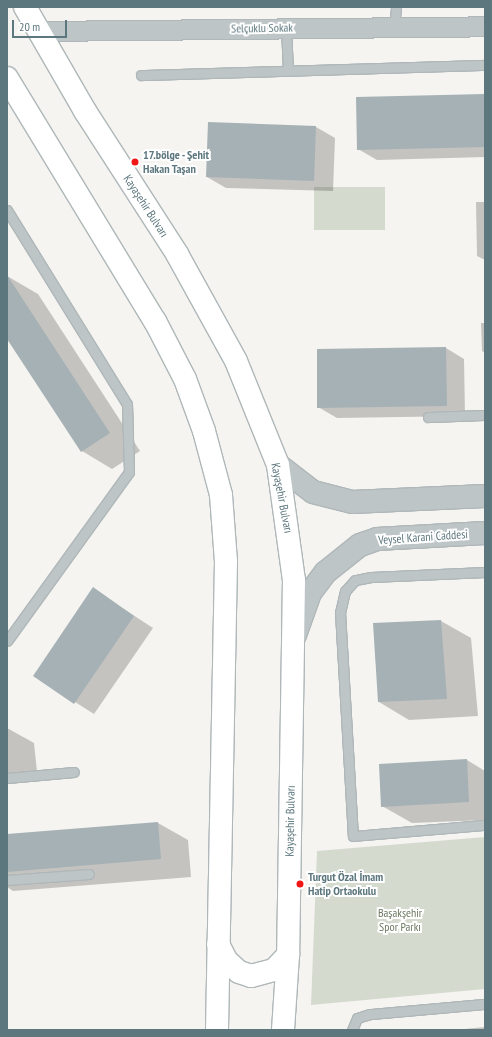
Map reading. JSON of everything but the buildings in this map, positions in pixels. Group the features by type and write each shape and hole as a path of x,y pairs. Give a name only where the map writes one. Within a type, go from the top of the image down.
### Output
{"main road":[{"name":"Kayaşehir Bulvarı","path":"25,7 85,111 177,254 236,361 278,465 294,580 288,955 283,1030"},
{"path":"7,78 155,321 185,379 204,431 221,495 226,561 217,1030"},
{"path":"218,944 226,960 239,972 251,976 274,970 288,955"}],"street":[{"name":"Selçuklu Sokak","path":"40,31 485,26"},
{"path":"278,465 313,492 352,502 485,496"},
{"name":"Veysel Karani Caddesi","path":"294,638 310,593 326,572 360,545 377,539 485,533"}],"lane":[{"path":"394,27 396,7"},
{"path":"286,28 288,70"},
{"path":"141,75 485,66"},
{"path":"7,210 127,404 129,472 7,641"},
{"path":"428,417 485,415"},
{"path":"485,572 371,577 355,580 345,591 340,612 353,836 485,825"},
{"path":"7,778 74,772"},
{"path":"7,880 89,874"},
{"path":"352,1030 357,1018 370,1014 485,1004"}],"green space":[{"path":"314,187 385,187 385,230 314,230"},
{"name":"Başakşehir Spor Parkı","path":"485,837 485,989 311,1005 317,851"}],"place":[{"name":"17.bölge - Şehit Hakan Taşan","path":"135,162"},
{"name":"Turgut Özal İmam Hatip Ortaokulu","path":"300,884"}]}
